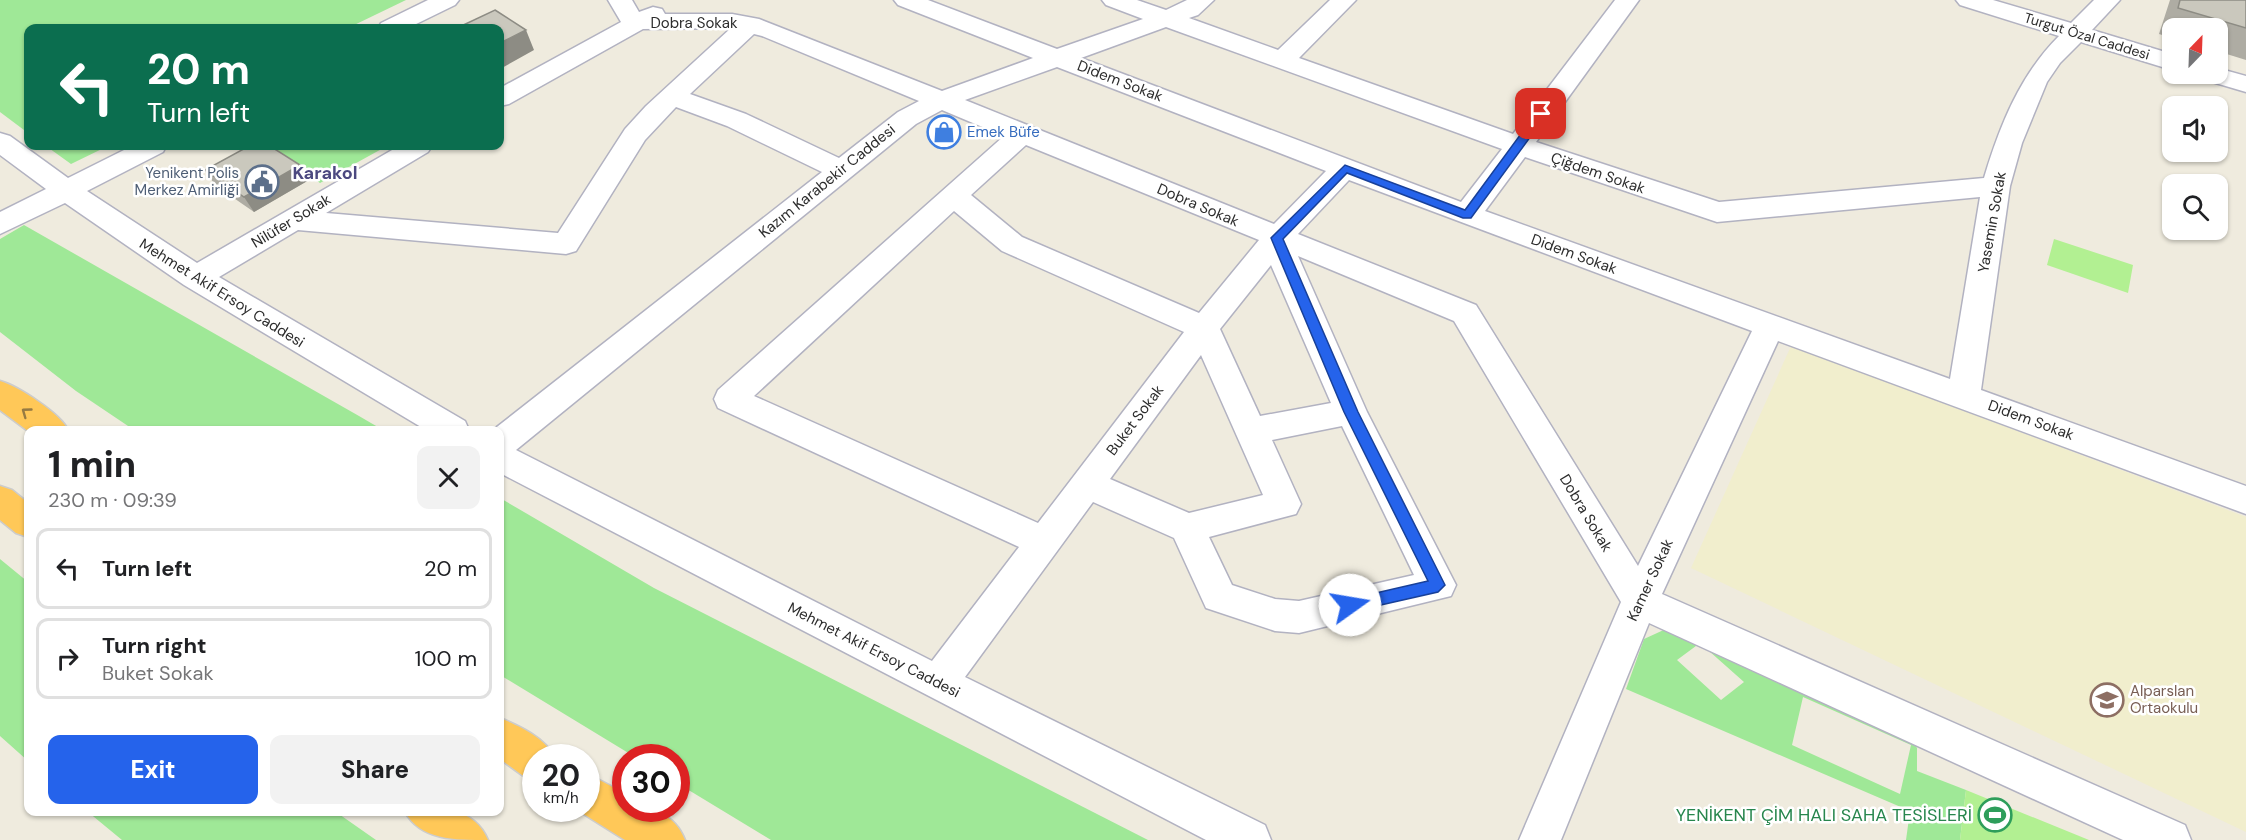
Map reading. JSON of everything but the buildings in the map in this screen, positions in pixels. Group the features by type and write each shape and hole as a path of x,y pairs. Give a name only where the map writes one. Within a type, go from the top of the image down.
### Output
{"highway":[{"path":"0,393 46,426"},
{"path":"0,500 24,520"},
{"path":"504,740 522,752"},
{"path":"600,801 664,840"},
{"path":"432,816 467,840"}],"street":[{"path":"398,24 447,0"},
{"name":"Dobra Sokak","path":"620,0 628,16 640,22 722,21 750,24 1465,313 1640,602"},
{"path":"504,97 676,0"},
{"name":"Didem Sokak","path":"906,0 1060,57 1467,215 2246,500"},
{"name":"Çiğdem Sokak","path":"1114,0 1518,145 1717,212 1738,212 1996,186"},
{"name":"Kazım Karabekir Caddesi","path":"504,441 907,118 941,100 1189,10 1202,0"},
{"path":"1282,60 1344,0"},
{"path":"1467,215 1627,0"},
{"name":"Turgut Özal Caddesi","path":"1968,0 2162,59"},
{"name":"Yasemin Sokak","path":"1964,395 1996,186 2008,143 2034,82 2051,58 2108,0"},
{"path":"292,220 566,244 635,135 750,24"},
{"path":"2228,79 2246,84"},
{"path":"672,97 702,105 738,120 841,170"},
{"path":"1023,134 730,399 1044,542"},
{"name":"Mehmet Akif Ersoy Caddesi","path":"0,142 63,190 195,278 277,329 446,426"},
{"path":"0,224 145,150"},
{"name":"Nilüfer Sokak","path":"195,278 411,150"},
{"name":"Buket Sokak","path":"938,683 1204,328 1277,238 1345,168"},
{"path":"954,196 1012,244 1204,328 1284,504 1187,528 1087,484"},
{"path":"1187,528 1219,597 1275,615 1299,617 1438,585 1351,412 1277,238"},
{"name":"Kamer Sokak","path":"1540,840 1551,808 1640,602 1770,325"},
{"path":"1250,431 1351,412"},
{"name":"Mehmet Akif Ersoy Caddesi","path":"504,459 938,683 1250,840"},
{"path":"1640,602 2170,840"}],"shaded area":[{"name":"Alparslan Ortaokulu","path":"1791,346 2246,517 2246,832 1691,568"}],"green space":[{"path":"0,0 406,0 356,24 24,24 24,130 0,112"},
{"path":"52,150 100,150 71,164"},
{"path":"277,150 380,150 320,183"},
{"path":"24,225 376,426 128,426 76,391 0,332 0,239"},
{"path":"2054,239 2133,265 2128,293 2047,265"},
{"path":"504,500 654,588 1148,840 771,840 690,791 690,744 614,744 504,677"},
{"path":"0,559 24,579 24,757 0,736"},
{"path":"1668,628 1912,740 1917,748 1917,771 1966,790 1960,840 1906,840 1910,811 1626,689 1644,639","holes":["1700,643 1744,682 1721,700 1677,660","1803,697 1911,745 1900,794 1792,745"]},
{"name":"YENİKENT ÇİM HALI SAHA TESİSLERİ","path":"1966,790 2089,840 1960,840"},
{"path":"93,816 342,816 376,840 122,840"}],"place":[{"name":"Emek Büfe","path":"944,132"},
{"name":"Yenikent Polis Merkez Amirliği","path":"262,182"},
{"name":"Alparslan Ortaokulu","path":"2107,700"},
{"name":"YENİKENT ÇİM HALI SAHA TESİSLERİ","path":"1995,815"}],"district":[{"name":"Karakol","path":"325,173"}],"route":[{"path":"1350,605 1438,585 1351,412 1284,260 1277,238 1345,168 1467,215 1541,114"}]}
